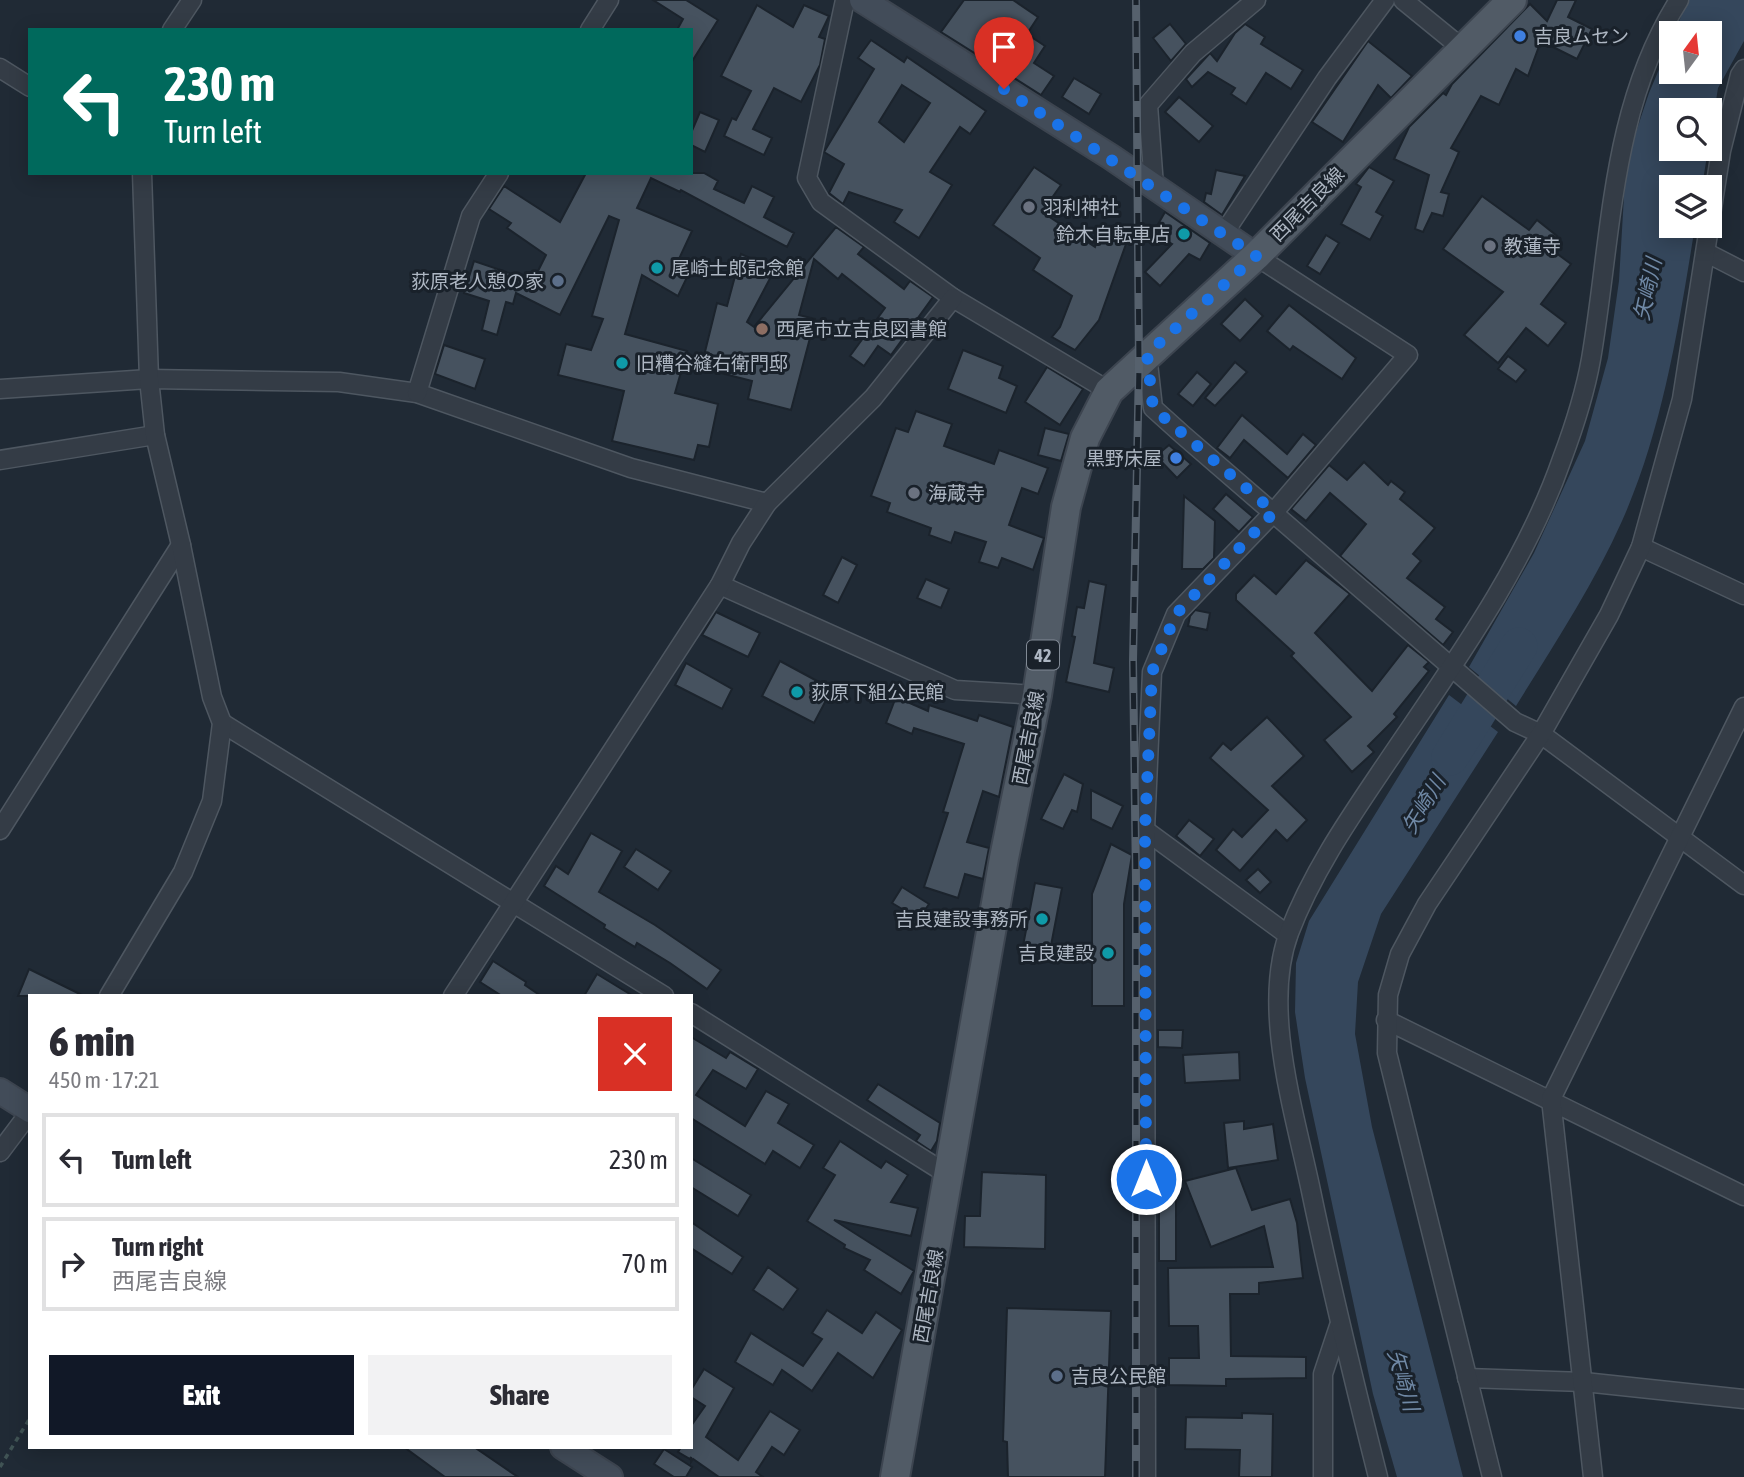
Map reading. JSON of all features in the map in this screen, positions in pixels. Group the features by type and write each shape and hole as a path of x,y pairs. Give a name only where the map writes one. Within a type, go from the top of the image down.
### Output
{"main road":[{"path":"862,0 1154,186 1256,256"},
{"name":"西尾吉良線","path":"895,1477 1004,858 1037,695 1066,507 1085,438 1109,391 1256,256 1511,0"},
{"path":"0,1091 28,1110"},
{"path":"566,1449 608,1477"}],"street":[{"path":"173,28 192,0"},
{"path":"591,28 609,0"},
{"path":"845,0 807,178 821,202 953,298 1109,391"},
{"path":"1154,186 1148,105 1193,53 1256,0"},
{"path":"1224,233 1326,78 1385,0"},
{"path":"1403,0 1463,49"},
{"path":"1378,1477 1339,1325 1288,1085 1278,998 1288,935 1323,858 1457,673 1505,580 1561,461 1591,358 1624,127 1646,66 1679,0"},
{"path":"0,68 28,87"},
{"path":"1492,1477 1387,1053 1386,1020 1392,977 1400,954 1427,904 1541,734 1609,615 1641,547 1682,399 1721,151 1744,69"},
{"path":"110,994 183,872 212,801 222,723 212,697 155,435 149,379 142,175"},
{"path":"417,393 471,216 498,175"},
{"path":"1707,253 1744,272"},
{"path":"1146,1477 1145,830 1149,692 1152,672 1176,614 1274,512 1408,355 1256,256"},
{"path":"454,994 516,903 720,585 741,543 767,503 873,398 953,298"},
{"path":"1147,354 1153,408 1516,722 1541,734 1744,885"},
{"path":"0,388 149,379 339,382 417,393 631,468 767,503"},
{"path":"0,460 155,435"},
{"path":"0,830 181,545"},
{"path":"1641,547 1744,595"},
{"path":"720,585 955,690 1037,695"},
{"path":"1593,1477 1551,1099 1744,706"},
{"path":"222,723 661,994"},
{"path":"1145,830 1288,935"},
{"path":"693,1014 950,1176"},
{"path":"1386,1020 1744,1196"},
{"path":"0,1152 28,1114"},
{"path":"1324,1477 1323,1374 1339,1325"},
{"path":"1467,1378 1584,1382 1744,1399"}],"path":[{"path":"0,1467 28,1421"}],"water":[{"path":"1688,0 1744,0 1744,41 1722,81 1722,21 1679,21"},
{"path":"1659,69 1659,84 1720,84 1716,98 1659,98 1659,161 1706,161 1704,175 1659,175 1659,238 1693,238 1668,376 1636,486 1611,545 1516,706 1469,667 1534,553 1585,441 1608,358 1619,281 1626,162"},
{"path":"1449,695 1498,732 1381,914 1358,982 1355,1034 1372,1127 1463,1477 1397,1477 1373,1394 1305,1078 1295,1012 1296,963 1309,921"}],"building":[{"path":"653,0 686,0 718,20 693,60 693,28 678,28 683,19"},
{"path":"964,0 1013,0 1038,17 1027,34 1045,46 1034,63 1054,76 1041,95 941,32"},
{"path":"1557,0 1576,0 1568,17 1592,29 1577,59 1541,41 1528,76 1516,69 1499,105 1481,96 1451,148 1459,152 1441,192 1449,194 1443,216 1432,213 1423,232 1415,229 1429,175 1394,159 1409,127 1443,93 1446,95 1452,84 1530,4 1547,21"},
{"path":"757,5 793,27 804,5 829,16 819,37 825,39 820,65 801,102 774,88 753,129 772,138 764,155 724,136 732,118 736,120 751,91 721,76"},
{"path":"1170,24 1186,44 1171,61 1153,38"},
{"path":"1245,24 1265,37 1261,44 1303,70 1291,89 1266,73 1246,104 1231,94 1235,88 1208,72 1192,87 1186,79 1210,53 1217,61 1235,33"},
{"path":"871,40 904,62 907,57 986,111 970,134 960,127 930,172 952,185 919,238 894,222 902,210 849,192 843,204 829,193 844,164 824,152 874,69 858,58","holes":["902,85 930,103 904,142 879,122"]},
{"path":"1368,41 1412,76 1391,98 1378,85 1343,142 1312,122"},
{"path":"1074,78 1101,94 1089,114 1062,97"},
{"path":"1179,97 1213,126 1199,142 1165,112"},
{"path":"700,112 719,120 705,152 693,146 693,128"},
{"path":"1034,167 1061,185 1042,212 1095,247 1099,234 1126,244 1099,320 1075,350 1052,337 1060,327 1072,296 1033,270 1040,258 993,225"},
{"path":"1369,167 1394,181 1376,212 1383,216 1370,240 1341,224 1361,187 1356,184"},
{"path":"1216,170 1245,176 1222,215 1204,202 1206,193 1211,194"},
{"path":"704,173 718,181 714,189 744,203 752,186 774,197 764,217 794,233 787,247 681,190 680,192 651,178 637,208 692,231 678,261 691,269 678,296 642,275 625,334 687,351 675,393 718,404 709,447 698,445 694,460 612,441 624,391 558,375 566,344 591,350 603,319 592,316 619,220 609,216 560,315 516,293 513,304 506,302 497,335 482,330 489,301 464,293 474,261 533,281 546,255 507,228 511,223 489,209 504,186 560,222 585,175"},
{"path":"1482,196 1529,230 1537,220 1557,236 1548,247 1571,264 1541,304 1566,323 1548,346 1526,328 1498,363 1464,335 1503,292 1443,249"},
{"path":"1165,212 1210,243 1200,260 1189,254 1160,286 1145,272 1172,244 1153,233"},
{"name":"西尾市立吉良図書館","path":"836,227 864,247 858,254 904,289 910,281 933,297 891,355 878,346 864,366 850,356 885,308 842,274 838,279 814,259 799,315 815,319 791,410 748,399 752,381 701,368 717,303 727,306 741,254 775,269 747,322 754,327"},
{"path":"1326,235 1339,243 1320,274 1307,266"},
{"path":"1245,299 1263,316 1240,341 1221,324"},
{"path":"1289,305 1356,358 1342,379 1293,346 1290,350 1267,331"},
{"path":"444,345 485,359 475,389 435,374"},
{"path":"963,350 1003,366 999,378 1017,386 1006,413 948,389"},
{"path":"1508,356 1526,370 1516,382 1498,369"},
{"path":"1235,362 1247,372 1215,406 1205,398"},
{"path":"1047,367 1083,389 1060,425 1025,402"},
{"path":"1197,372 1211,384 1193,406 1178,394"},
{"name":"海蔵寺","path":"916,411 952,424 944,446 994,464 999,450 1048,468 1038,494 1022,488 1009,525 1044,538 1033,570 1002,558 998,568 979,562 986,542 955,532 951,543 929,535 931,528 887,512 890,503 871,496 896,428 908,432"},
{"path":"1242,415 1287,454 1303,434 1316,445 1288,478 1244,440 1230,458 1217,448"},
{"path":"1045,428 1069,434 1061,461 1038,455"},
{"name":"黒野床屋","path":"1169,445 1191,464 1177,478 1156,456"},
{"path":"1364,462 1388,485 1391,481 1405,492 1400,499 1435,528 1413,554 1421,561 1407,578 1445,607 1436,619 1453,632 1443,645 1340,556 1366,524 1330,493 1306,521 1291,509 1329,465 1347,480"},
{"path":"1226,494 1253,517 1239,532 1213,509"},
{"path":"1184,496 1215,521 1214,558 1203,569 1182,569"},
{"path":"842,557 857,565 838,603 823,595"},
{"path":"1306,560 1350,594 1315,633 1372,691 1408,645 1429,662 1424,667 1429,671 1394,714 1397,717 1368,746 1374,752 1352,772 1324,740 1351,717 1291,656 1294,653 1236,600 1236,594 1254,575 1276,594"},
{"path":"926,579 949,589 941,608 917,598"},
{"path":"1089,581 1106,585 1094,663 1114,668 1109,692 1066,682 1075,637 1072,636 1077,607 1084,608"},
{"path":"1195,610 1210,613 1207,630 1188,626 1190,616"},
{"path":"716,612 760,633 748,657 702,635"},
{"name":"荻原下組公民館","path":"780,661 832,689 814,723 762,696"},
{"path":"686,663 732,689 722,709 675,685"},
{"path":"896,697 928,711 929,705 977,721 979,715 1013,727 999,797 983,791 967,842 989,848 983,879 965,874 958,898 924,887 948,813 943,812 964,744 914,728 912,734 886,723"},
{"path":"1267,717 1304,756 1272,786 1307,820 1287,841 1276,830 1240,871 1216,850 1233,829 1242,837 1268,810 1210,758 1223,743 1231,750"},
{"path":"1064,774 1083,784 1077,812 1072,810 1063,829 1041,819"},
{"path":"1091,790 1123,806 1112,829 1091,819"},
{"path":"1189,820 1214,839 1200,856 1176,836"},
{"path":"591,833 622,851 599,892 655,925 721,970 707,989 637,943 635,947 604,928 605,925 544,886 556,866 568,874"},
{"name":"吉良建設","path":"1111,844 1132,855 1124,904 1124,1006 1092,1006 1092,894"},
{"path":"636,849 671,871 658,890 624,867"},
{"path":"1258,869 1271,882 1260,893 1246,880"},
{"name":"吉良建設事務所","path":"1035,883 1062,888 1049,956 1022,951"},
{"path":"902,887 929,904 919,919 892,903"},
{"path":"493,961 526,982 525,985 538,994 499,994 480,982"},
{"path":"29,969 80,994 28,994 18,996"},
{"path":"597,974 630,994 585,994"},
{"path":"1158,1030 1183,1030 1182,1048 1158,1047"},
{"path":"693,1038 726,1058 730,1052 758,1069 746,1089 713,1070 696,1095 745,1126 766,1091 789,1104 778,1123 814,1145 800,1168 773,1151 765,1164 693,1119"},
{"path":"1239,1052 1240,1080 1185,1083 1183,1055"},
{"path":"878,1084 940,1123 937,1141 931,1151 916,1141 920,1135 867,1100"},
{"path":"1244,1121 1244,1129 1273,1124 1278,1160 1228,1168 1224,1123"},
{"path":"840,1141 881,1168 886,1161 908,1175 891,1202 918,1208 911,1236 834,1220 914,1271 901,1294 864,1270 870,1260 844,1248 845,1245 807,1221 835,1175 823,1168"},
{"path":"693,1159 751,1195 738,1216 693,1188"},
{"path":"1236,1168 1252,1210 1290,1199 1297,1223 1303,1278 1259,1283 1259,1294 1230,1294 1231,1356 1306,1357 1306,1378 1226,1379 1226,1386 1169,1385 1169,1358 1199,1358 1198,1326 1169,1326 1168,1268 1273,1267 1264,1226 1211,1247 1185,1181"},
{"path":"1159,1171 1176,1171 1176,1261 1159,1261"},
{"path":"982,1172 1046,1175 1045,1249 964,1247 965,1216 980,1216"},
{"path":"693,1223 743,1257 732,1274 693,1249"},
{"path":"768,1267 798,1289 783,1310 753,1290"},
{"name":"吉良公民館","path":"1007,1308 1111,1311 1105,1477 1008,1477 1007,1442 1003,1441"},
{"path":"827,1310 862,1333 876,1312 902,1330 873,1378 838,1353 812,1391 782,1370 773,1385 735,1362 751,1333 803,1366 822,1339 812,1333"},
{"path":"704,1369 734,1388 706,1437 738,1460 770,1411 800,1430 784,1455 772,1447 756,1472 763,1477 719,1477 693,1459 691,1462 691,1457 690,1459 678,1452 680,1449 693,1449 693,1423 705,1406 693,1398 693,1387"},
{"path":"1242,1413 1273,1414 1272,1477 1239,1477 1240,1450 1185,1449 1186,1417 1242,1418"},
{"path":"407,1449 477,1449 518,1477 445,1477"},
{"path":"664,1449 692,1467 686,1477 674,1477 654,1464"}],"waterway":[{"name":"矢崎川","path":"1450,757 1519,646"}],"railway":[{"path":"1136,0 1139,366 1133,661 1136,880 1136,1477"}],"place":[{"name":"吉良ムセン","path":"1520,36"},
{"name":"羽利神社","path":"1029,207"},
{"name":"鈴木自転車店","path":"1184,234"},
{"name":"教蓮寺","path":"1490,246"},
{"name":"尾崎士郎記念館","path":"657,268"},
{"name":"荻原老人憩の家","path":"558,281"},
{"name":"西尾市立吉良図書館","path":"762,329"},
{"name":"旧糟谷縫右衛門邸","path":"622,363"},
{"name":"黒野床屋","path":"1176,458"},
{"name":"海蔵寺","path":"914,493"},
{"name":"荻原下組公民館","path":"797,692"},
{"name":"吉良建設事務所","path":"1042,919"},
{"name":"吉良建設","path":"1108,953"},
{"name":"吉良公民館","path":"1057,1376"}],"route":[{"path":"1004,89 1256,256 1147,354 1153,408 1274,512 1176,614 1152,672 1146,743 1146,1179"}]}
